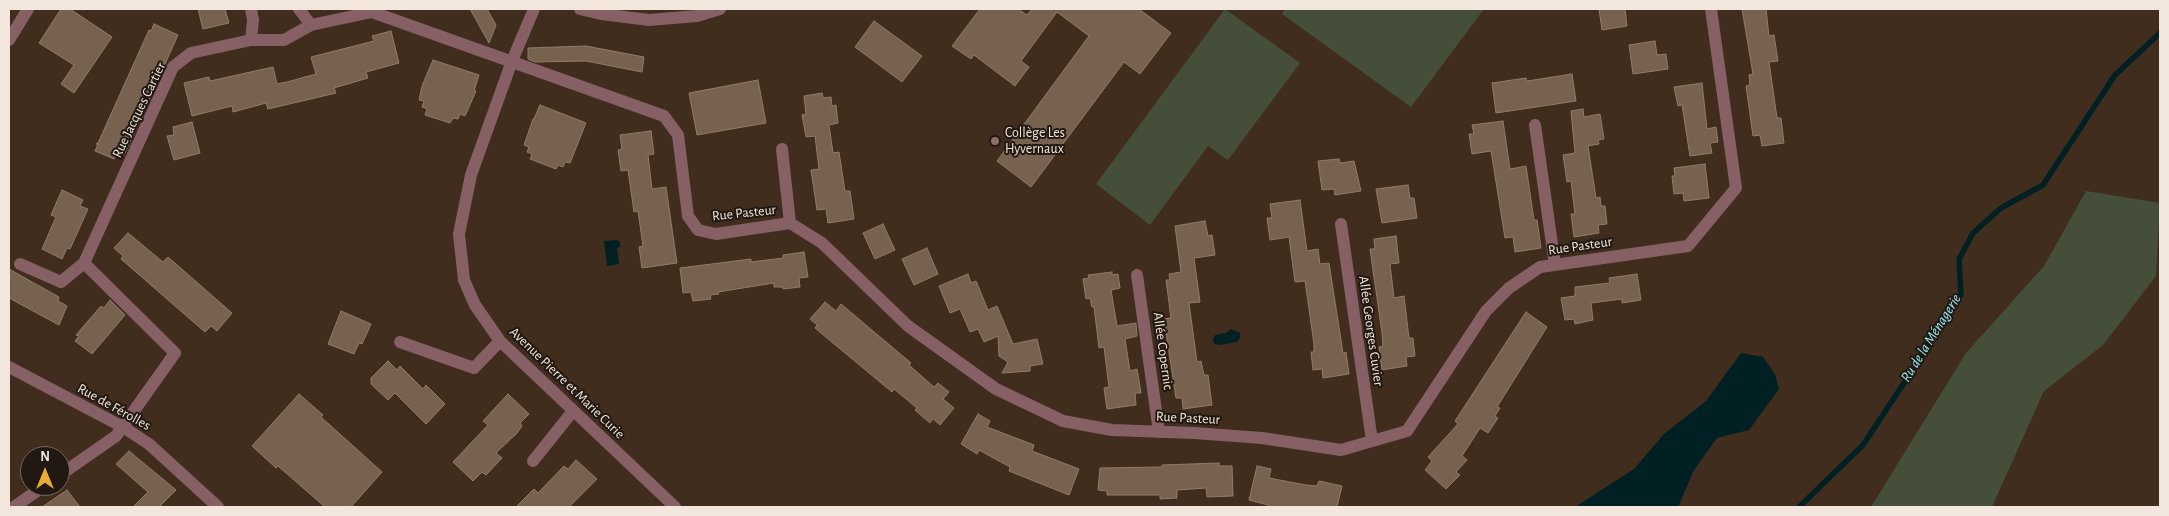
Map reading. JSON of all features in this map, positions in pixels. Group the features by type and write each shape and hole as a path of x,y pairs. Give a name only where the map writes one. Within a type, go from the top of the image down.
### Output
{"street":[{"path":"9,40 28,9"},
{"path":"251,9 253,20 251,40"},
{"path":"299,9 311,25"},
{"name":"Avenue Pierre et Marie Curie","path":"534,9 512,61 471,175 459,234 464,280 475,305 500,341 675,507"},
{"path":"580,9 601,14 649,20 697,16 720,9"},
{"name":"Rue Pasteur","path":"512,61 664,116 678,135 688,216 698,230 716,234 790,223 822,243 908,326 996,389 1063,421 1112,430 1262,438 1341,450 1407,431 1486,311 1509,288 1540,267 1688,246 1736,188 1711,9"},
{"name":"Rue Jacques Cartier","path":"84,263 173,67 191,53 251,40 284,40 311,25 372,12 512,61"},
{"path":"1535,125 1555,265"},
{"path":"782,149 790,223"},
{"name":"Allée Georges Cuvier","path":"1341,224 1372,441"},
{"path":"20,264 61,282 84,263 175,353 126,419 123,428 116,436 70,468"},
{"name":"Allée Copernic","path":"1137,275 1159,432"},
{"path":"400,342 474,368 500,341"},
{"name":"Rue de Férolles","path":"9,367 149,444 218,507"},
{"path":"533,461 573,411"},
{"path":"14,507 30,496"}],"green space":[{"path":"1225,9 1300,63 1228,160 1208,146 1150,225 1096,184"},
{"path":"1285,9 1484,9 1411,107 1282,14"},
{"path":"2086,191 2160,203 2156,276 2103,345 2044,391 1992,507 1871,507 1966,353 2044,266"}],"water":[{"path":"617,240 620,242 620,247 617,248 619,264 607,266 604,241"},
{"path":"1231,329 1240,333 1240,338 1237,342 1214,344 1215,335 1226,333"},
{"path":"1741,353 1763,357 1775,374 1779,389 1749,430 1717,438 1694,470 1678,507 1575,507 1634,469 1664,434 1706,401"}],"building":[{"path":"61,9 70,9 112,37 74,93 61,84 74,65 39,43"},
{"path":"198,9 225,9 229,23 203,29"},
{"path":"470,9 487,9 496,25 489,43"},
{"path":"980,9 1018,9 1027,15 1032,9 1139,9 1171,33 1140,74 1124,62 1031,187 997,161 1089,36 1057,12 1021,61 1029,67 1015,86 974,55 971,59 952,46"},
{"path":"1599,9 1625,9 1627,26 1602,30"},
{"path":"1742,9 1766,9 1769,36 1774,35 1778,61 1769,62 1777,118 1781,118 1784,143 1762,146 1760,135 1753,136 1746,86 1750,85 1749,75 1753,74"},
{"path":"874,21 922,56 902,82 855,47"},
{"path":"154,24 178,35 124,155 117,152 114,159 95,151 98,144 96,144 149,30 151,31"},
{"path":"391,31 399,63 366,72 368,78 334,88 336,93 268,109 266,103 233,112 232,106 192,116 184,83 209,77 210,81 273,67 277,84 287,82 316,74 311,57 374,41 372,36"},
{"path":"1655,41 1657,55 1666,54 1668,69 1633,74 1629,45"},
{"path":"586,46 644,57 642,72 586,61 535,62 528,59 528,48"},
{"path":"433,60 479,75 474,91 476,91 465,116 460,114 458,119 453,118 450,123 425,115 427,109 422,107 424,101 419,100 422,86"},
{"path":"1572,74 1576,101 1496,113 1492,83 1526,78 1527,81"},
{"path":"758,80 766,123 697,135 689,93"},
{"path":"1702,83 1707,129 1716,127 1718,142 1710,143 1712,153 1690,156 1682,105 1678,106 1674,87"},
{"path":"822,93 823,98 831,97 832,106 836,105 838,123 829,125 833,153 839,152 845,191 850,191 854,219 828,223 826,209 817,210 811,170 819,169 815,136 806,137 802,115 806,114 804,96"},
{"path":"540,105 586,123 570,163 565,162 563,167 558,165 556,169 530,159 532,154 527,152 529,147 524,145"},
{"path":"1583,109 1584,117 1600,114 1604,139 1598,140 1599,144 1588,146 1596,198 1600,197 1601,206 1605,206 1607,224 1598,225 1599,233 1574,237 1571,214 1575,214 1571,181 1567,182 1563,155 1575,153 1571,111"},
{"path":"1503,121 1510,169 1526,166 1534,220 1537,220 1541,248 1515,252 1513,237 1505,238 1491,151 1472,154 1469,134 1474,134 1472,125"},
{"path":"192,122 200,153 174,160 167,136 174,135 173,127"},
{"path":"651,131 654,154 648,155 652,189 666,187 677,263 642,268 639,247 643,246 638,211 634,212 628,170 621,171 618,150 622,149 620,135"},
{"path":"1339,159 1340,163 1354,161 1361,191 1335,195 1334,189 1322,190 1318,161"},
{"path":"1705,164 1709,198 1684,201 1683,193 1674,194 1672,176 1675,176 1674,168"},
{"path":"1408,185 1410,198 1414,198 1417,218 1382,223 1376,189"},
{"path":"62,190 83,200 80,206 88,209 70,249 67,248 62,259 42,249 56,217 51,215"},
{"path":"1300,200 1307,251 1318,249 1320,264 1329,263 1343,353 1346,352 1349,374 1323,378 1322,369 1313,370 1311,352 1314,352 1314,344 1305,281 1295,282 1289,237 1270,240 1267,218 1272,218 1270,204"},
{"path":"1205,221 1208,236 1212,235 1215,255 1194,258 1200,302 1189,303 1197,362 1201,361 1204,375 1208,375 1212,405 1183,409 1182,398 1176,398 1164,319 1171,318 1166,280 1170,280 1169,274 1181,272 1175,226"},
{"path":"883,224 895,250 875,259 863,233"},
{"path":"128,233 163,262 168,257 232,313 217,331 211,326 205,332 121,259 123,256 114,248"},
{"path":"1396,236 1399,263 1390,264 1394,298 1404,296 1409,338 1413,338 1415,356 1406,357 1407,366 1382,370 1379,347 1383,346 1382,333 1370,249 1375,249 1374,239"},
{"path":"927,248 938,274 914,285 902,259"},
{"path":"804,252 808,277 799,278 800,287 783,289 783,287 774,287 774,283 718,292 719,294 710,295 711,299 693,301 691,292 683,293 680,268 751,259 751,262 783,258 783,255"},
{"path":"9,269 59,297 58,301 67,306 59,325 9,298"},
{"path":"1112,272 1112,275 1118,274 1120,288 1111,290 1117,326 1136,323 1137,336 1125,339 1130,371 1137,369 1141,393 1135,393 1136,405 1107,409 1104,388 1109,387 1104,347 1099,348 1094,307 1092,307 1090,298 1086,299 1083,279 1089,278 1088,275"},
{"path":"968,274 971,283 976,281 988,310 997,306 1013,344 1037,339 1043,364 1030,366 1030,371 1002,373 1008,362 999,356 998,336 984,342 978,329 970,332 960,309 950,313 939,286"},
{"path":"1637,274 1641,300 1622,303 1622,299 1591,303 1593,320 1575,324 1574,319 1565,320 1561,298 1575,296 1575,287 1610,283 1609,278"},
{"path":"110,300 125,315 92,354 75,341 79,336 76,335 101,306 104,308"},
{"path":"825,302 836,311 841,304 911,363 909,365 934,387 938,383 949,392 943,399 954,408 940,425 933,419 930,423 915,410 917,408 894,389 892,392 815,328 817,325 810,319"},
{"path":"341,311 371,324 362,344 359,343 354,354 328,344"},
{"path":"1526,312 1547,327 1497,407 1500,408 1495,416 1498,418 1488,433 1480,428 1462,456 1467,460 1456,472 1460,475 1446,489 1425,470 1432,461 1428,457 1458,424 1455,421"},
{"path":"388,361 397,370 400,366 423,389 426,385 445,404 426,424 395,393 388,400 371,384 371,378"},
{"path":"299,394 323,415 321,417 382,472 351,507 325,507 252,446"},
{"path":"508,394 529,414 520,423 522,426 517,433 496,453 502,458 486,475 482,472 473,481 453,462 488,425 483,421"},
{"path":"978,414 990,421 987,427 1034,445 1032,451 1079,469 1069,495 1009,471 1010,467 979,450 977,454 961,444"},
{"path":"129,451 176,490 159,507 133,507 148,492 116,464"},
{"path":"576,460 597,479 569,507 516,507 534,489 538,493 564,466 568,469"},
{"path":"1219,463 1219,466 1232,466 1233,496 1207,497 1206,488 1177,490 1177,498 1160,499 1160,495 1107,495 1107,491 1098,490 1100,468 1162,467 1162,465"},
{"path":"1257,466 1271,469 1269,478 1306,485 1317,486 1319,481 1342,486 1337,507 1267,507 1268,505 1249,500"},
{"path":"70,494 80,507 42,507 58,496 70,496"}],"waterway":[{"name":"Ru de la Ménagerie","path":"1799,507 1863,445 1912,371 1937,328 1961,295 1959,259 1973,233 2001,208 2043,185 2115,75 2160,33"}],"place":[{"name":"Collège Les Hyvernaux","path":"995,141"}]}
